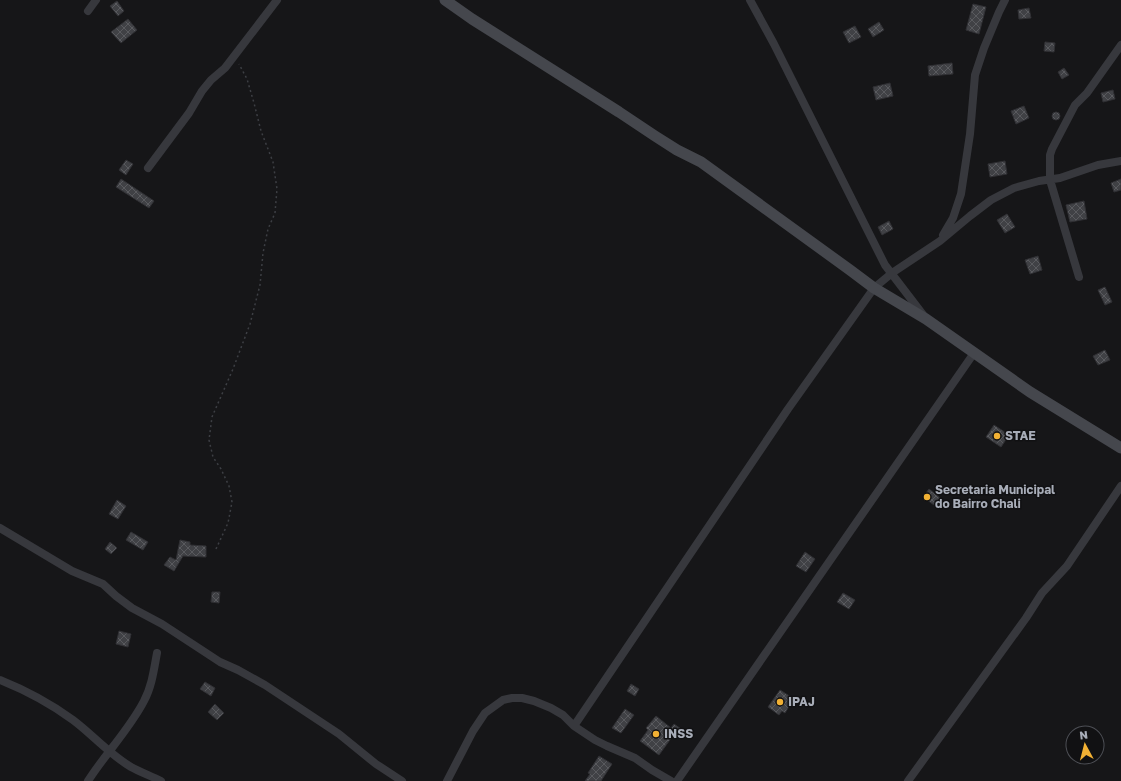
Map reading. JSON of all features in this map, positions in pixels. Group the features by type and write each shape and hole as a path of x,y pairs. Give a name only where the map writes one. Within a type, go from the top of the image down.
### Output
{"street":[{"path":"88,11 96,0"},
{"path":"148,168 189,113 202,91 211,80 225,68 277,0"},
{"path":"445,0 666,144 701,162 874,288 926,319 1030,392 1121,448"},
{"path":"750,0 774,44 885,265 926,319"},
{"path":"940,241 953,218 961,194 970,134 975,75 984,48 1005,0"},
{"path":"1079,277 1050,180 1050,155 1075,105 1087,93 1121,45"},
{"path":"574,726 788,410 874,288 892,273 940,241 991,200 1014,188 1039,181 1060,178 1098,165 1121,161"},
{"path":"677,781 974,353"},
{"path":"908,781 1026,618 1042,593 1070,561 1121,486"},
{"path":"0,528 72,571 103,584 132,608 162,624 220,662 265,685 339,734 376,764 402,781"},
{"path":"88,781 131,722 145,700 153,678 157,653"},
{"path":"0,680 48,703 73,720 109,752 130,767 161,781"},
{"path":"446,781 473,731 485,713 503,700 512,698 522,698 534,701 551,708 563,715 574,726 595,740 635,758 671,781"}],"path":[{"path":"216,549 228,523 232,502 229,486 221,469 213,457 210,440 212,417 233,370 250,324 260,285 263,253 268,229 274,213 277,189 273,162 261,131 247,79 234,56"}],"building":[{"path":"117,1 124,11 118,16 110,6"},
{"path":"973,4 986,7 979,34 966,30"},
{"path":"1029,8 1031,18 1019,19 1018,10"},
{"path":"128,19 137,30 121,43 111,32"},
{"path":"879,22 884,30 873,37 868,29"},
{"path":"855,26 861,37 849,43 843,32"},
{"path":"1045,42 1055,43 1054,52 1044,51"},
{"path":"952,63 953,74 929,76 928,66"},
{"path":"1064,68 1069,75 1062,79 1058,72"},
{"path":"890,83 893,96 876,100 873,87"},
{"path":"1113,90 1115,99 1103,102 1101,93"},
{"path":"1024,106 1029,118 1016,124 1011,111"},
{"path":"1054,112 1058,112 1060,116 1058,120 1054,120 1052,118 1052,114"},
{"path":"126,160 133,164 126,175 119,170"},
{"path":"1005,161 1007,174 990,177 988,164"},
{"path":"121,179 154,201 149,208 116,187"},
{"path":"1121,179 1121,190 1114,192 1111,183"},
{"path":"1084,201 1087,219 1070,222 1066,205"},
{"path":"1007,214 1015,227 1005,233 997,220"},
{"path":"889,221 893,229 882,235 878,227"},
{"path":"1038,256 1042,270 1030,274 1025,260"},
{"path":"1105,287 1112,302 1105,305 1098,290"},
{"path":"1105,350 1110,360 1098,365 1093,356"},
{"path":"994,425 1009,435 1001,447 986,437"},
{"path":"929,489 940,498 934,505 923,497"},
{"path":"117,500 126,506 118,519 109,514"},
{"path":"131,532 148,542 143,550 126,540"},
{"path":"180,540 190,542 190,545 206,546 206,557 183,556 174,571 164,565 170,557 176,560"},
{"path":"110,542 117,548 111,554 105,549"},
{"path":"805,552 815,559 806,572 796,566"},
{"path":"212,592 220,592 219,603 211,602"},
{"path":"843,593 855,600 849,609 837,602"},
{"path":"119,631 131,634 128,647 116,644"},
{"path":"205,682 215,688 211,696 200,689"},
{"path":"631,684 639,689 635,696 627,691"},
{"path":"780,690 791,697 788,701 791,703 785,713 782,711 779,715 768,707"},
{"path":"215,704 224,713 217,720 208,712"},
{"path":"625,709 634,715 621,733 612,728"},
{"path":"656,716 671,728 674,724 681,729 674,738 672,737 659,755 640,741 648,730 646,728"},
{"path":"599,756 612,764 601,781 585,781 590,774 588,773"}],"place":[{"name":"STAE","path":"997,436"},
{"name":"Secretaria Municipal do Bairro Chali","path":"927,497"},
{"name":"IPAJ","path":"780,702"},
{"name":"INSS","path":"656,734"}]}
